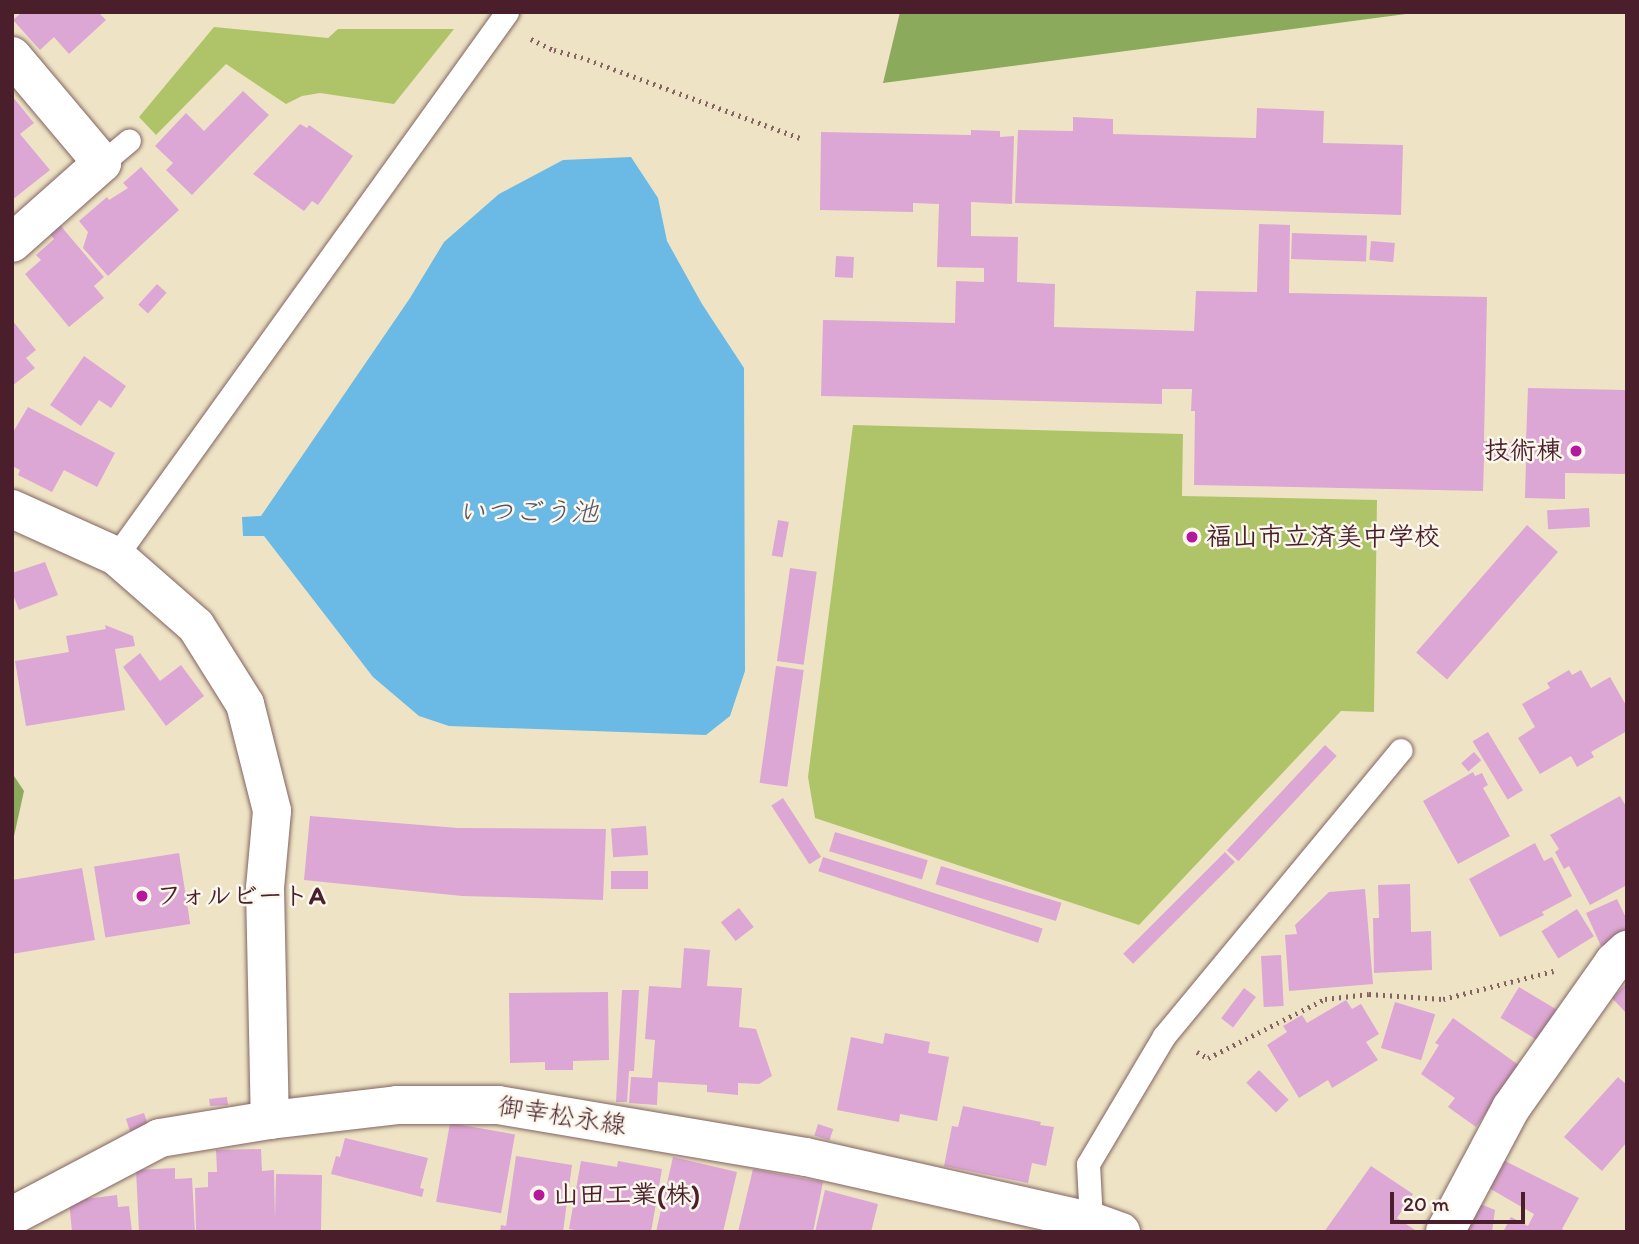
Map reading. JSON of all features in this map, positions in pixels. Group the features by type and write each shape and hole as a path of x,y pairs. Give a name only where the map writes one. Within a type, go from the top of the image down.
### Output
{"street":[{"path":"12,56 115,152 12,243"},
{"path":"12,509 116,556 196,625 246,704 272,811 265,888 270,1120"},
{"path":"1445,1232 1511,1108 1620,956"},
{"name":"御幸松永線","path":"12,1216 160,1138 270,1120 397,1105 498,1105 806,1157 1101,1228"}],"lane":[{"path":"116,556 503,18"},
{"path":"1101,1228 1088,1164 1164,1036 1401,750"}],"path":[{"path":"503,18 554,50 581,57 803,139"},
{"path":"1164,1036 1208,1058 1325,999 1369,994 1443,999 1620,956"}],"green space":[{"path":"900,12 1421,12 883,83"},
{"path":"214,27 328,38 338,29 454,29 394,104 320,93 302,96 286,104 226,64 156,135 139,117"},
{"path":"853,425 1183,434 1182,496 1377,500 1374,712 1341,711 1139,925 815,818 808,777"},
{"path":"12,773 24,791 12,845"}],"water":[{"name":"いつごう池","path":"631,157 658,198 667,241 702,304 744,368 745,671 730,716 706,735 449,726 419,716 373,677 264,536 243,536 242,517 261,516 410,298 444,242 499,194 563,160"}],"building":[{"path":"22,12 98,12 106,20 69,54 54,37 40,50 13,20"},
{"path":"243,91 269,115 192,195 166,170 173,163 155,146 186,113 204,131"},
{"path":"12,96 34,123 20,134 50,170 12,200"},
{"path":"1257,108 1324,111 1323,143 1403,145 1401,215 1015,203 1018,130 1073,131 1073,117 1113,119 1113,134 1256,138"},
{"path":"300,124 307,128 309,125 353,156 318,205 312,201 304,211 253,174"},
{"path":"971,130 1000,131 1000,137 1014,136 1012,204 971,202 971,236 1018,237 1017,282 1055,284 1054,327 1194,331 1196,291 1257,292 1259,224 1290,225 1289,293 1487,297 1484,441 1526,442 1528,388 1627,390 1627,474 1565,473 1565,499 1525,498 1526,460 1484,459 1483,491 1194,485 1195,411 1191,411 1192,389 1162,389 1162,404 821,396 823,320 955,323 956,281 984,282 984,268 937,267 939,204 913,203 913,212 820,210 821,132 971,135"},
{"path":"141,167 179,210 108,276 83,248 88,232 79,221 107,197 109,200 128,188 123,183"},
{"path":"60,225 104,277 94,286 104,298 69,327 25,274 41,260 36,255 54,239 50,234"},
{"path":"1292,233 1367,236 1366,262 1291,259"},
{"path":"1371,241 1395,243 1393,262 1369,260"},
{"path":"836,256 854,257 853,278 835,277"},
{"path":"157,284 167,293 148,314 138,305"},
{"path":"12,320 36,350 26,358 35,368 12,386"},
{"path":"84,356 126,386 111,408 99,400 81,426 50,405"},
{"path":"28,407 115,453 97,487 64,470 52,492 18,475 20,470 12,466 12,434"},
{"path":"1589,508 1590,527 1548,529 1547,510"},
{"path":"778,520 789,522 783,557 772,555"},
{"path":"1527,525 1558,552 1447,679 1416,653"},
{"path":"45,562 58,595 19,610 12,592 12,573"},
{"path":"790,568 817,572 804,665 777,661"},
{"path":"105,625 133,636 135,646 115,649 125,710 26,726 15,661 69,652 66,636 106,629"},
{"path":"140,653 160,681 181,665 204,696 166,726 123,667"},
{"path":"776,666 804,670 787,787 760,783"},
{"path":"1569,670 1572,675 1581,670 1591,688 1610,677 1627,707 1627,731 1591,752 1594,757 1577,767 1571,756 1540,774 1518,738 1535,727 1522,704 1550,688 1547,683"},
{"path":"1488,732 1523,790 1508,800 1473,741"},
{"path":"1325,745 1337,756 1238,861 1227,850"},
{"path":"1474,752 1481,760 1468,771 1461,763"},
{"path":"1473,772 1475,776 1482,773 1488,785 1483,788 1510,836 1458,864 1423,801"},
{"path":"1620,796 1627,808 1627,885 1590,905 1569,866 1564,869 1555,852 1559,849 1550,835"},
{"path":"783,798 821,857 809,864 771,806"},
{"path":"310,816 458,828 606,829 603,900 462,896 304,880"},
{"path":"646,826 648,855 613,857 611,828"},
{"path":"835,832 928,860 922,879 829,851"},
{"path":"1535,843 1544,861 1552,857 1572,896 1542,912 1544,915 1500,937 1469,879"},
{"path":"1225,852 1235,862 1133,964 1123,954"},
{"name":"フォルビートA","path":"179,853 190,924 105,938 94,866"},
{"path":"823,857 1043,928 1038,943 818,871"},
{"path":"941,866 1061,903 1056,921 935,884"},
{"path":"82,868 95,940 12,954 12,880"},
{"path":"611,871 648,871 648,889 611,889"},
{"path":"1410,884 1411,932 1431,931 1432,970 1374,973 1373,918 1379,918 1378,885"},
{"path":"1365,889 1373,984 1289,991 1285,935 1297,934 1295,925 1329,892"},
{"path":"1617,899 1627,920 1627,935 1601,946 1586,913"},
{"path":"739,908 754,927 736,941 721,922"},
{"path":"1577,909 1594,936 1558,958 1541,931"},
{"path":"684,948 710,950 707,986 742,988 739,1027 756,1029 772,1076 759,1084 738,1083 738,1095 707,1092 707,1085 658,1082 657,1105 629,1103 631,1077 652,1078 655,1040 645,1039 649,986 681,988"},
{"path":"1281,955 1284,1006 1264,1007 1261,956"},
{"path":"1627,983 1627,1014 1612,998"},
{"path":"1519,987 1561,1012 1542,1043 1500,1018"},
{"path":"1244,988 1256,997 1233,1027 1221,1018"},
{"path":"622,990 639,990 634,1071 629,1071 627,1102 616,1102"},
{"path":"608,992 609,1060 573,1061 573,1070 545,1070 545,1062 510,1063 509,993"},
{"path":"1346,1000 1352,1009 1361,1004 1379,1034 1366,1042 1378,1060 1332,1088 1328,1080 1299,1098 1267,1045 1287,1032 1283,1026 1302,1015 1307,1023"},
{"path":"1395,1002 1435,1014 1421,1060 1381,1048"},
{"path":"1453,1018 1520,1066 1476,1127 1448,1107 1455,1098 1421,1074 1439,1045 1435,1043"},
{"path":"885,1033 930,1042 928,1053 949,1057 937,1121 900,1114 899,1122 837,1110 851,1037 883,1044"},
{"path":"1259,1070 1289,1100 1276,1112 1246,1083"},
{"path":"1618,1077 1627,1085 1627,1142 1602,1171 1564,1137"},
{"path":"227,1097 228,1105 210,1106 209,1099"},
{"path":"963,1106 1054,1127 1046,1166 1032,1163 1028,1183 944,1166 952,1126 958,1127"},
{"path":"144,1113 148,1125 130,1131 126,1119"},
{"path":"450,1123 515,1134 501,1213 436,1202"},
{"path":"818,1124 833,1129 830,1140 814,1135"},
{"path":"345,1138 428,1158 420,1188 424,1189 422,1197 331,1174 336,1156 340,1157"},
{"path":"261,1149 262,1171 274,1170 275,1219 276,1174 322,1175 321,1230 196,1232 195,1188 208,1187 208,1172 217,1172 216,1150"},
{"name":"山田工業(株)","path":"516,1156 572,1165 563,1232 500,1232 501,1225 506,1226"},
{"path":"673,1157 737,1172 723,1232 656,1232"},
{"path":"1503,1160 1579,1198 1562,1229 1567,1232 1503,1232 1511,1217 1528,1226 1534,1214 1489,1188"},
{"path":"581,1161 617,1167 618,1161 662,1169 651,1232 586,1232 569,1229"},
{"path":"1371,1166 1413,1194 1397,1218 1418,1232 1324,1232"},
{"path":"175,1168 175,1179 192,1178 195,1232 139,1232 136,1170"},
{"path":"753,1169 823,1182 813,1232 738,1232"},
{"path":"825,1190 878,1204 871,1232 815,1232"},
{"path":"117,1195 118,1207 129,1206 132,1232 72,1232 69,1201"},
{"path":"1478,1203 1495,1210 1492,1232 1464,1232"}],"place":[{"name":"技術棟","path":"1576,451"},
{"name":"福山市立済美中学校","path":"1192,537"},
{"name":"フォルビートA","path":"142,896"},
{"name":"山田工業(株)","path":"539,1195"}]}
